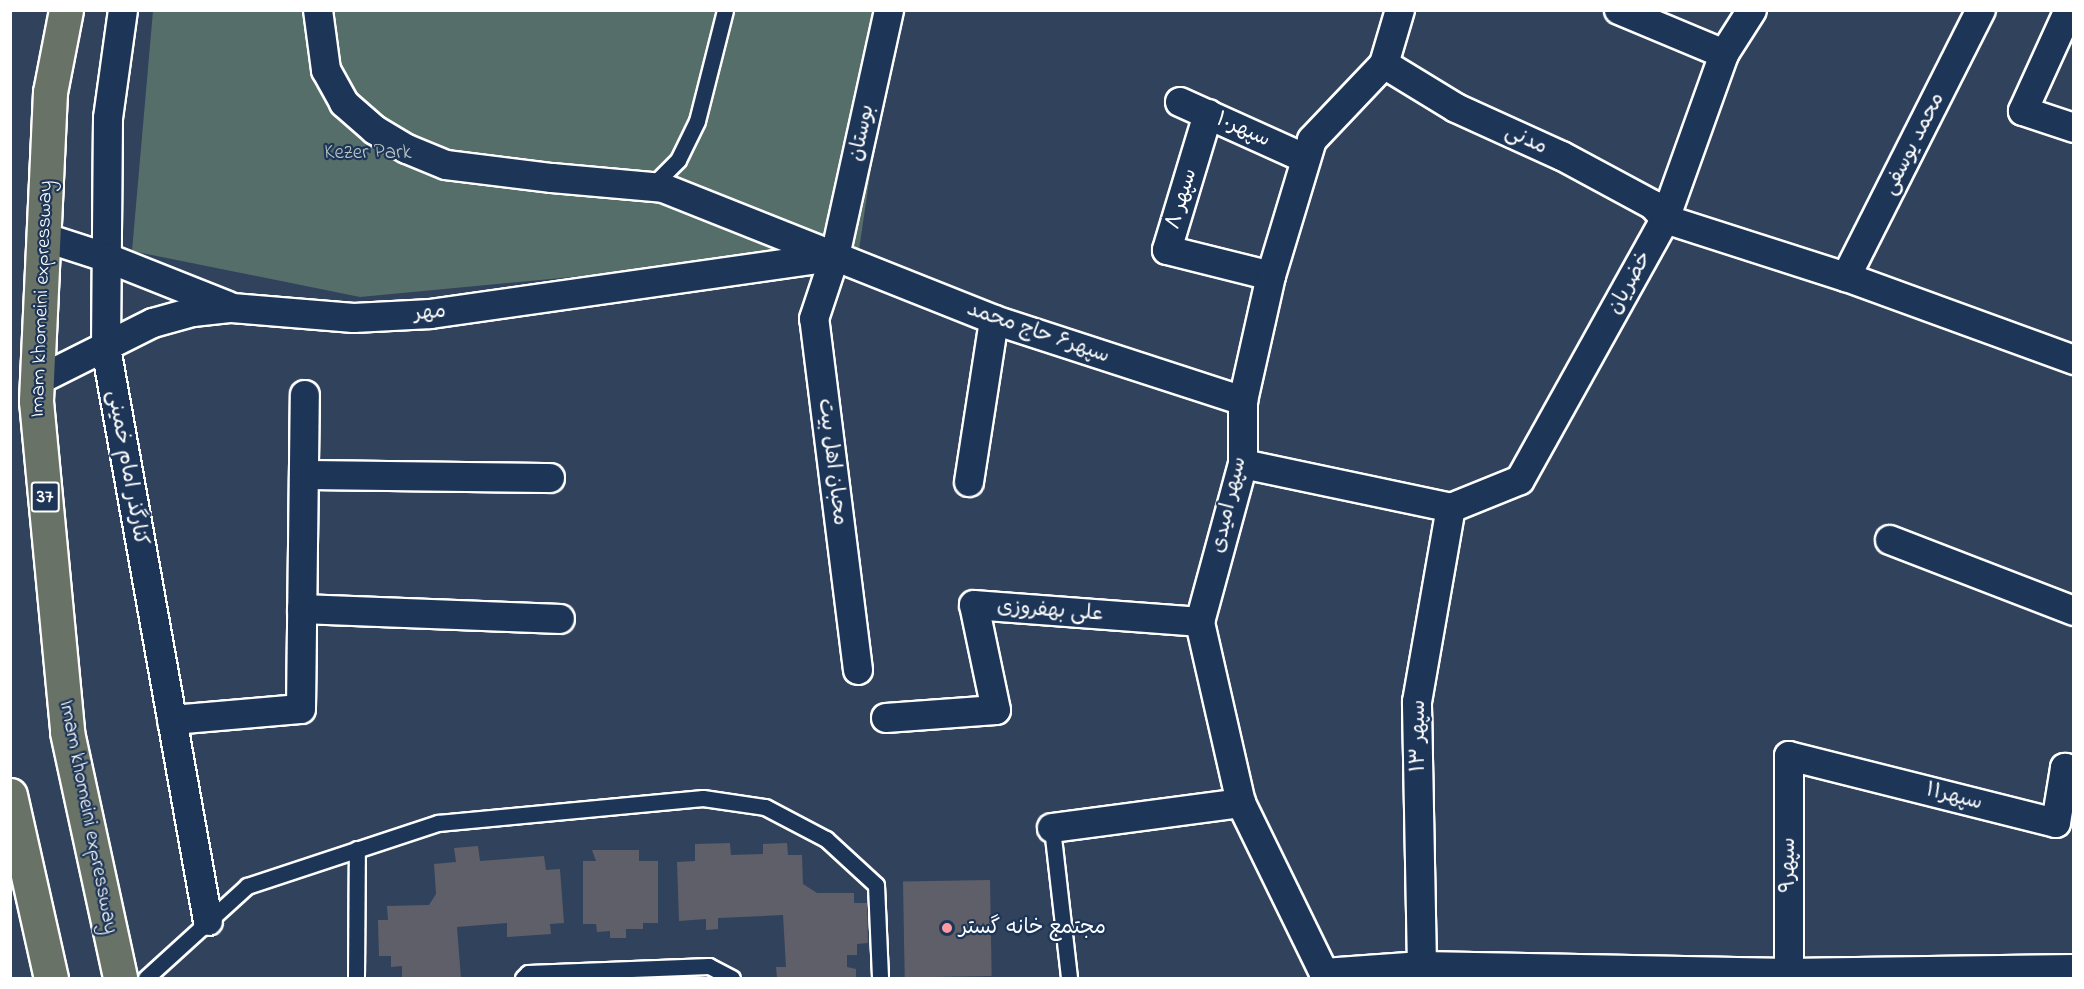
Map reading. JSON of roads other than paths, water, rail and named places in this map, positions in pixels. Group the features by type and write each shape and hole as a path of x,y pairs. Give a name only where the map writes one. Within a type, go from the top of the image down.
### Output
{"highway":[{"name":"Imam khomeini expressway","path":"66,10 50,92 36,401 67,732 120,978"},
{"path":"10,795 51,978"}],"street":[{"name":"کنارگذر امام خمینی","path":"123,10 108,118 106,348 208,921"},
{"name":"سپهر۶ حاج محمد","path":"318,10 326,70 344,104 375,130 407,149 446,165 663,188 994,320 1243,401"},
{"name":"بوستان","path":"835,256 889,10"},
{"name":"سپهر امیدی","path":"1324,976 1242,803 1200,622 1243,464 1243,401 1271,276 1312,140 1384,64 1400,10"},
{"path":"1619,10 1724,54"},
{"name":"خضریان","path":"1451,508 1520,480 1665,219 1724,54 1752,10"},
{"name":"محمد یوسفی","path":"1846,277 1981,10"},
{"path":"2069,10 2024,111 2073,128"},
{"name":"مدنی","path":"1384,64 1456,108 1562,156 1653,205 1665,219"},
{"name":"سپهر۱۰","path":"1180,102 1306,159"},
{"name":"سپهر ۸","path":"1208,114 1167,250 1271,276"},
{"path":"1665,219 1846,277 2073,360"},
{"path":"43,237 105,257 232,308"},
{"name":"مهر","path":"37,381 153,323 193,312 232,308 354,318 430,314 623,289 835,256"},
{"name":"محبان اهل بیت","path":"835,256 814,319 858,670"},
{"path":"969,482 994,320"},
{"path":"172,720 301,709 304,395"},
{"path":"1243,464 1451,508"},
{"path":"304,476 550,478"},
{"name":"سپهر ۱۳","path":"1422,966 1417,702 1451,508"},
{"path":"1890,540 2073,611"},
{"name":"علی بهفروزی","path":"886,718 996,710 974,605 1200,622"},
{"path":"302,609 560,620"},
{"name":"سپهر۱۱","path":"1790,756 2056,823 2065,768 2073,770"},
{"name":"سپهر۹","path":"1790,756 1790,973"},
{"path":"1052,828 1242,803"},
{"path":"1324,976 1422,966 1790,973 2073,969"}],"lane":[{"path":"651,187 678,160 698,121 725,10"},
{"path":"146,978 247,886 357,849 438,823 703,798 765,807 826,839 876,885 880,978"},
{"path":"1052,828 1069,978"},
{"path":"356,978 357,849"},
{"path":"523,978 528,973 709,966 732,978"}],"place":[{"name":"مجتمع خانه گستر","path":"947,928"}],"park label":[{"name":"Kezer Park","path":"368,153"}]}
